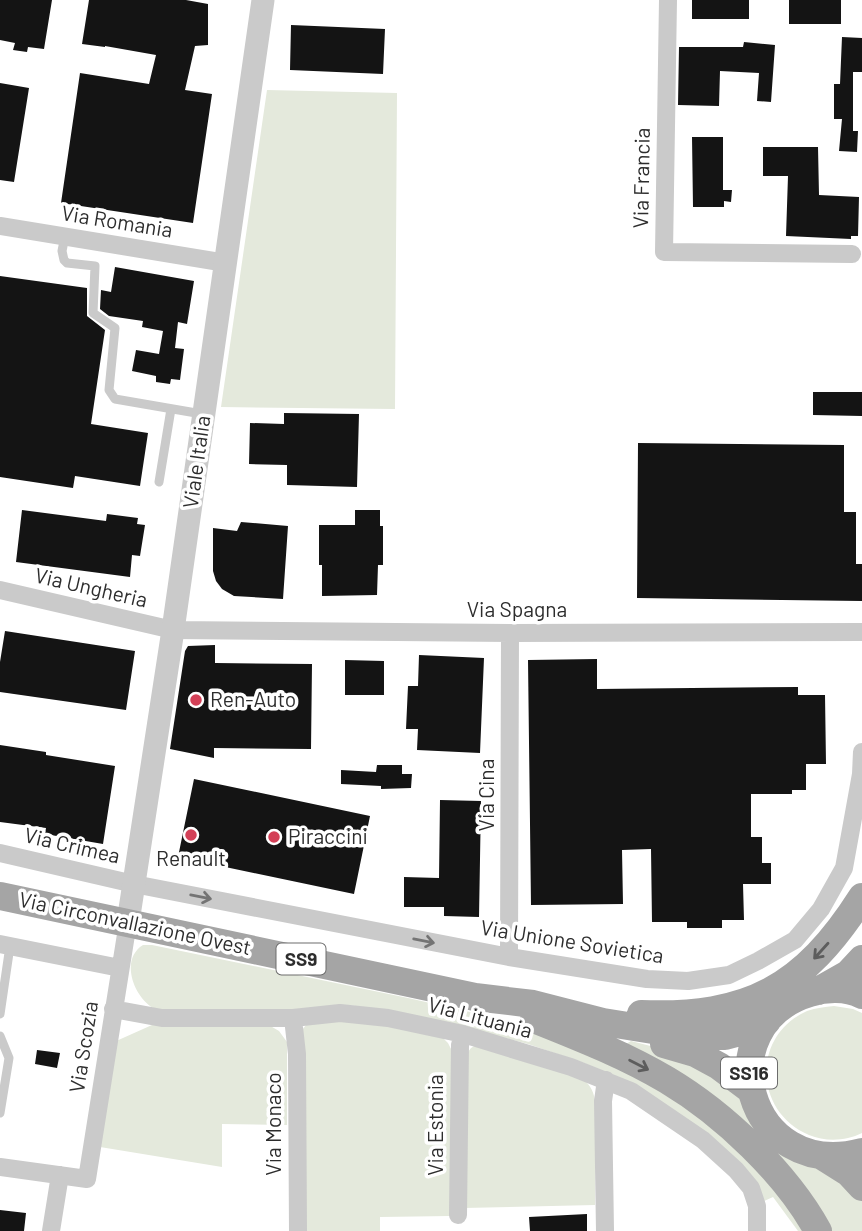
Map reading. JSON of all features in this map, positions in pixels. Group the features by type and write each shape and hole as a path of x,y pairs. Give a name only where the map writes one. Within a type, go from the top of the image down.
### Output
{"main road":[{"name":"Via Circonvallazione Ovest","path":"0,896 475,997 657,1041 695,1053 719,1066 751,1090"},
{"path":"532,1011 670,1015 713,1011 739,1005 785,984 816,958 843,926 862,897"},
{"name":"SS16","path":"818,991 848,974 862,959"},
{"name":"SS16","path":"862,995 834,989 818,991 800,996 780,1008 759,1034 749,1071 757,1108 766,1124 791,1146 822,1156 838,1157 862,1152"},
{"name":"Via Circonvallazione Ovest","path":"532,1011 691,1036 725,1036 767,1021"},
{"path":"532,1011 666,1079 696,1099 728,1125 772,1168 818,1231"},
{"name":"SS16","path":"822,1156 849,1173 862,1188"}],"street":[{"name":"Via Francia","path":"668,0 664,252 852,254"},
{"name":"Viale Italia","path":"128,922 173,630 263,1"},
{"name":"Via Romania","path":"0,226 226,263"},
{"name":"Via Ungheria","path":"0,590 173,630"},
{"name":"Via Spagna","path":"173,630 862,632"},
{"name":"Via Cina","path":"509,957 510,633"},
{"name":"Via Unione Sovietica","path":"134,884 509,957 647,979 688,981 729,975 795,940 821,909 844,868 861,774 862,752"},
{"name":"Via Crimea","path":"0,853 134,884"},
{"name":"Via Scozia","path":"60,1175 87,1179 128,922"},
{"path":"5,945 120,968"},
{"name":"Via Lituania","path":"113,1009 162,1018 293,1018 340,1013 388,1018 463,1034 571,1067 631,1091 703,1140 736,1170 751,1188 757,1206 757,1231"},
{"name":"Via Monaco","path":"293,1018 296,1054 298,1231"},
{"name":"Via Estonia","path":"458,1215 460,1045 463,1034"},
{"path":"605,1231 603,1101 606,1080"},
{"path":"0,1167 60,1175 51,1231"}],"lane":[{"path":"65,236 62,251 64,260 95,266 93,313 115,328 109,390 115,399 204,415"},
{"path":"159,482 171,409"},
{"path":"0,1014 5,945"},
{"path":"0,1036 9,1058 0,1113"}],"shaded area":[{"path":"267,90 397,93 395,409 221,407"},
{"path":"143,945 408,998 519,1023 567,1037 695,1102 812,1231 798,1231 773,1197 762,1202 632,1085 584,1063 471,1029 386,1010 348,1005 287,1011 164,1012 154,1009 146,1002 132,977 132,959"},
{"path":"834,1006 862,1013 862,1133 849,1138 829,1140 809,1135 791,1124 778,1109 769,1092 766,1074 769,1055 776,1038 789,1023 807,1011"},
{"path":"362,1020 441,1036 452,1051 450,1216 380,1217 380,1231 303,1231 303,1029 308,1022"},
{"path":"267,1024 279,1031 287,1042 287,1125 222,1124 222,1167 100,1147 114,1042 152,1025"},
{"path":"631,1041 698,1060 829,1167 862,1197 862,1231 829,1231 626,1044"},
{"path":"476,1045 581,1077 588,1084 595,1100 595,1205 464,1208 468,1052"}],"building":[{"path":"0,0 52,0 44,49 28,47 27,52 13,50 15,43 0,40"},
{"path":"89,0 186,0 208,4 208,45 195,46 185,90 212,94 193,223 61,203 80,73 149,84 156,55 82,44"},
{"path":"692,0 749,0 749,19 692,19"},
{"path":"789,0 841,0 841,24 789,24"},
{"path":"291,25 385,29 383,74 290,70"},
{"path":"842,37 862,38 862,72 853,72 853,131 858,131 857,152 839,151 842,119 834,119 834,84 840,84"},
{"path":"744,42 775,45 771,102 757,101 759,73 720,71 719,106 678,105 679,47 743,47"},
{"path":"0,83 29,88 14,182 0,180"},
{"path":"692,137 723,137 723,190 732,190 731,202 724,201 724,207 693,207"},
{"path":"763,147 818,147 819,195 859,197 858,236 851,236 851,239 786,236 788,176 763,176"},
{"path":"115,267 194,281 187,324 178,322 175,348 184,349 180,380 171,379 170,384 156,382 156,376 132,371 136,350 159,354 163,331 142,327 143,321 109,316 100,309 101,290 111,292"},
{"path":"0,276 87,288 87,316 105,330 91,424 148,433 140,486 75,476 73,488 0,477"},
{"path":"813,392 862,392 862,416 813,415"},
{"path":"284,413 359,414 357,487 287,485 287,465 249,464 250,423 284,424"},
{"path":"638,443 844,445 844,512 856,512 856,564 862,564 862,601 637,598"},
{"path":"22,510 106,521 107,514 138,518 137,524 145,525 140,556 132,555 130,577 16,562"},
{"path":"355,510 380,510 380,526 383,526 383,565 378,565 377,595 322,596 319,525 355,525"},
{"path":"241,522 288,526 283,599 234,596 222,589 216,581 213,571 213,528 237,531"},
{"path":"5,631 135,651 126,710 0,692 0,662"},
{"path":"215,645 215,663 312,664 311,749 214,748 214,758 170,749 185,651 188,646"},
{"path":"419,655 484,658 480,753 417,750 418,729 406,729 408,686 418,686"},
{"path":"597,659 597,689 798,687 798,695 825,695 826,764 806,764 806,790 792,790 792,794 751,794 751,837 762,837 762,863 771,863 771,884 743,884 744,920 722,920 722,928 687,928 687,922 652,922 651,849 622,850 623,904 531,905 528,660"},
{"path":"345,660 384,661 384,695 345,695"},
{"path":"0,745 115,766 103,844 45,834 46,828 0,822"},
{"path":"377,765 402,765 402,774 412,774 411,788 381,789 381,786 341,784 341,770 376,772"},
{"name":"Piraccini","path":"194,779 370,816 354,894 178,857"},
{"path":"440,800 481,801 479,917 444,916 444,907 404,907 404,877 439,878"},
{"path":"37,1050 60,1053 57,1068 35,1064"},
{"path":"0,1210 26,1213 24,1231 0,1231"},
{"path":"587,1214 587,1231 530,1231 529,1217"}],"place":[{"name":"Ren-Auto","path":"196,700"},
{"name":"Renault","path":"191,835"},
{"name":"Piraccini","path":"274,837"}]}
